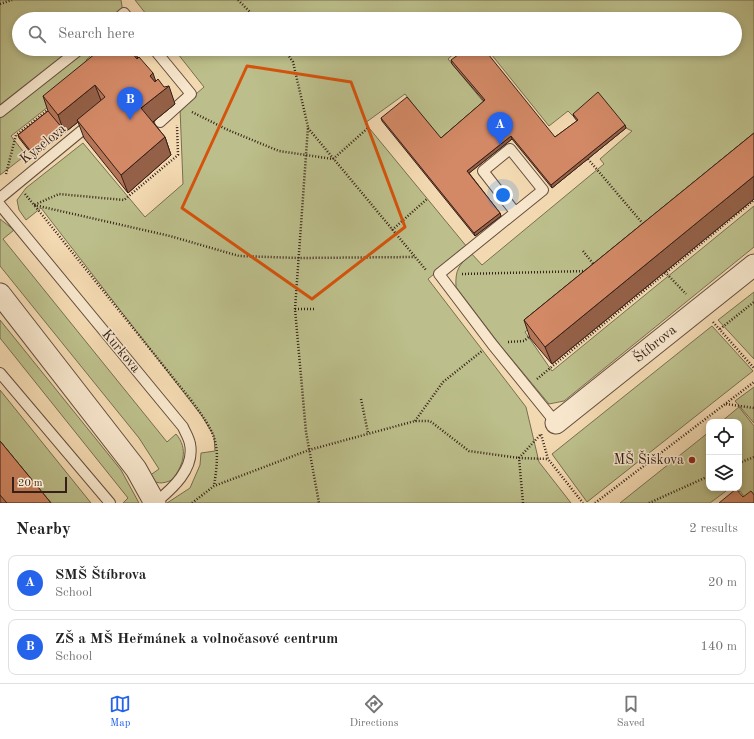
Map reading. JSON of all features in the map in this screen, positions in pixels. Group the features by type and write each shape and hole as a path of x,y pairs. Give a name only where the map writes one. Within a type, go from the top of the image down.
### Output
{"street":[{"name":"Štíbrova","path":"556,423 754,265"},
{"name":"Kurkova","path":"0,294 136,469 155,503"}],"lane":[{"path":"0,112 71,56"},
{"path":"160,56 191,94 160,122"},
{"name":"Kyselova","path":"0,198 98,117"},
{"path":"515,212 482,171 510,149 543,190 439,274 556,423"},
{"name":"Kurkova","path":"0,205 183,427 190,443 191,454 188,464 176,485 155,503"},
{"path":"0,373 110,503"}],"path":[{"path":"0,4 12,0"},
{"path":"238,0 250,12"},
{"path":"288,56 292,62 301,92 308,127 295,309 300,379 309,450 319,503"},
{"path":"4,179 16,135 53,106"},
{"path":"34,205 59,194 124,200 178,155 177,107 279,151 333,159 369,127"},
{"path":"588,159 648,230"},
{"path":"17,183 210,425 217,444 217,468 214,486"},
{"path":"392,230 427,198"},
{"path":"527,387 754,200"},
{"path":"34,205 170,236 239,256 298,258 415,257"},
{"path":"583,251 599,271"},
{"path":"439,274 592,271"},
{"path":"665,272 690,299"},
{"path":"720,329 754,302"},
{"path":"295,309 314,309"},
{"path":"711,320 754,368"},
{"path":"524,341 536,331"},
{"path":"415,421 443,382 488,347"},
{"path":"595,503 754,382"},
{"path":"361,399 368,433"},
{"path":"725,404 754,408"},
{"path":"192,503 214,486 309,450 415,421 430,421 470,451 519,458 548,459"},
{"path":"523,503 519,458 541,434 548,459 583,503"},
{"path":"742,462 754,457"},
{"path":"648,503 706,477"}],"highlighted area":[{"path":"247,66 351,82 405,227 312,299 182,208"}],"green space":[{"path":"0,0 121,0 123,12 12,12 12,56 90,56 86,60 95,70 11,136 26,155 0,175"},
{"path":"135,0 754,0 754,145 525,332 552,371 754,206 754,247 564,401 549,404 500,345 456,287 457,272 471,253 482,265 604,164 600,159 632,131 626,128 600,96 574,117 568,111 549,126 493,56 742,56 742,12 144,12"},
{"path":"180,56 451,56 448,59 486,105 442,141 405,94 365,123 467,247 428,279 526,407 539,462 571,503 167,503 190,488 200,465 201,453 215,451 214,436 202,416 41,208 26,220 19,210 17,200 26,188 83,143 145,217 183,184 180,108 204,87"},
{"path":"0,219 14,230 3,239 167,442 176,434 180,440 183,451 182,463 172,480 159,483 154,481 149,476 159,469 139,438 0,266"},
{"path":"754,292 754,359 718,320"},
{"path":"0,320 121,470 139,503 123,503 128,498 0,338"},
{"path":"712,326 753,371 587,502 552,454"},
{"path":"754,387 754,423 735,401"},
{"path":"0,390 91,503 42,503 0,451"},
{"path":"739,407 754,426 754,494 752,492 745,498 740,491 742,491 742,419 725,419"},
{"name":"MŠ Šiškova","path":"706,434 706,491 726,491 710,503 620,503"}],"building":[{"path":"92,56 134,56 137,59 139,57 153,73 150,76 155,82 158,79 164,87 169,86 141,108 165,137 121,175 77,120 105,97 95,85 58,115 43,96"},
{"path":"456,56 490,56 555,137 578,120 573,114 598,92 625,125 551,185 511,136 467,171 500,213 474,233 381,118 407,97 441,138 485,100 451,60"},
{"path":"48,111 63,129 33,154 18,135"},
{"path":"754,133 754,176 545,347 524,320"},
{"path":"0,441 51,503 7,503 0,495"},
{"path":"734,491 738,491 743,497 751,491 754,495 754,503 719,503"}],"place":[{"name":"ZŠ a MŠ Heřmánek a volnočasové centrum","path":"130,120"},
{"name":"SMŠ Štíbrova","path":"500,145"},
{"name":"MŠ Šiškova","path":"692,460"}]}
